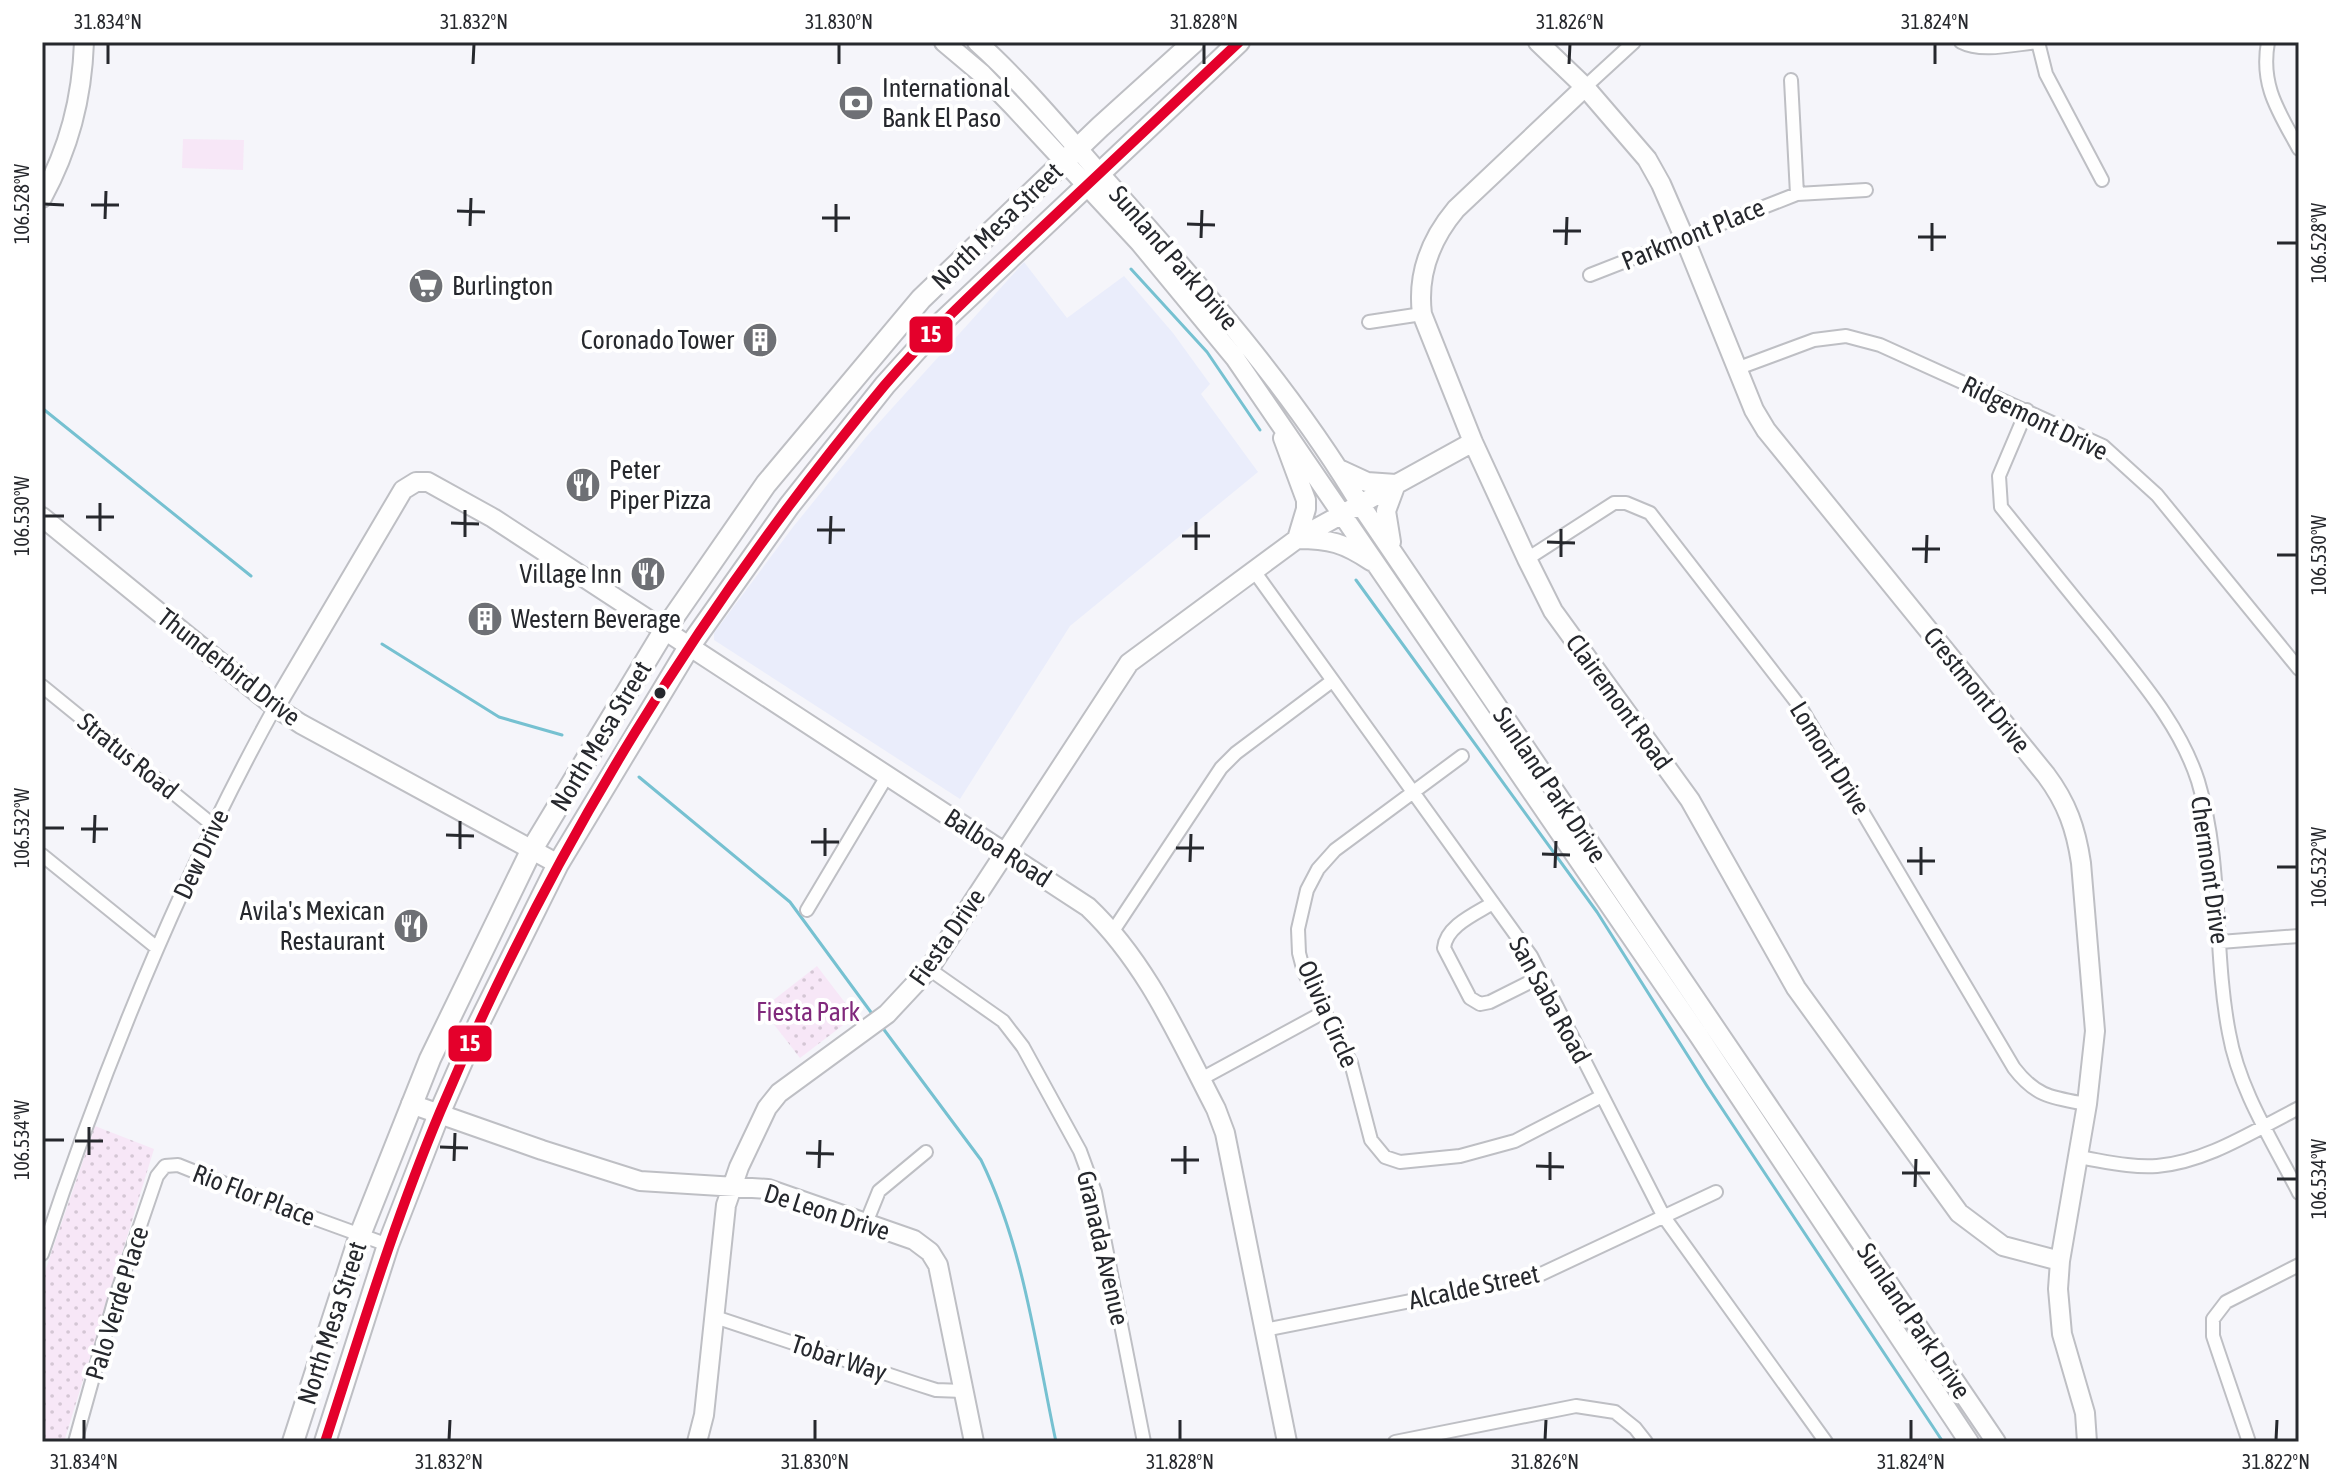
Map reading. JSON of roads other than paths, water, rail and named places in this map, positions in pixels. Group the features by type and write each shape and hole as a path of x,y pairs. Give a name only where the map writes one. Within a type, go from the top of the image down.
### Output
{"main road":[{"name":"North Mesa Street","path":"293,1442 360,1235 411,1104 463,990 531,851 664,631 766,484 921,299 1194,42"},
{"name":"North Mesa Street","path":"325,1442 388,1245 478,1025 558,864 689,647 789,506 885,385 941,323 1239,42"},
{"path":"921,299 941,323"},
{"path":"766,484 789,506"}],"street":[{"path":"42,198 67,146 76,116 84,42"},
{"path":"944,42 1071,155"},
{"path":"977,42 1071,155"},
{"name":"Crestmont Drive","path":"1538,42 1585,87 1647,159 1684,237 1754,410 1766,430 2046,775 2069,812 2081,863 2095,1031 2087,1104 2058,1289 2062,1334 2085,1413 2087,1442"},
{"path":"1585,87 1634,42"},
{"path":"1961,42 1968,46 1985,47 2038,42 2046,74 2102,180"},
{"path":"2268,42 2265,73 2268,87 2299,149"},
{"name":"Parkmont Place","path":"1791,80 1797,194"},
{"name":"Clairemont Road","path":"1585,87 1456,209 1432,243 1422,279 1422,314 1473,442 1553,611 1690,800 1796,988 1959,1213 2003,1246 2060,1261"},
{"name":"Sunland Park Drive","path":"1071,155 1213,314 1339,469 1996,1442"},
{"name":"Parkmont Place","path":"1590,275 1797,194 1866,190"},
{"name":"Sunland Park Drive","path":"1213,314 1275,415 1699,1036 1969,1442"},
{"path":"1369,322 1422,314"},
{"name":"Ridgemont Drive","path":"1736,369 1814,340 1846,336 1880,345 2103,446 2157,495 2299,669"},
{"name":"Chermont Drive","path":"2027,410 1999,476 2001,507 2153,696 2185,751 2197,779 2211,835 2229,1033 2245,1088 2299,1193"},
{"path":"1275,415 1306,500 1304,521 1297,539 1335,541 1350,547 1380,568"},
{"name":"Fiesta Drive","path":"697,1442 704,1415 726,1205 767,1108 779,1093 882,1017 906,996 929,969 1129,663 1297,539 1473,442"},
{"path":"1339,469 1367,482 1396,484 1386,514 1394,553"},
{"name":"Balboa Road","path":"416,482 428,482 445,489 493,518 1088,907 1113,931 1152,988 1201,1079 1225,1133 1287,1442"},
{"name":"Dew Drive","path":"42,1254 93,1108 157,948 214,826 275,707 403,490 416,482"},
{"name":"Lomont Drive","path":"1527,559 1614,503 1626,503 1650,513 1801,708 2014,1068 2036,1091 2052,1098 2087,1104"},
{"name":"Thunderbird Drive","path":"42,517 275,707 558,864"},
{"name":"San Saba Road","path":"1254,571 1542,976 1664,1217 1826,1442"},
{"path":"1113,931 1221,768 1236,753 1332,681"},
{"name":"Stratus Road","path":"42,686 214,826"},
{"name":"Olivia Circle","path":"1462,756 1335,850 1318,869 1307,890 1298,929 1299,953 1304,972 1351,1063 1371,1140 1385,1157 1400,1162 1460,1156 1515,1141 1602,1096"},
{"path":"807,910 887,776"},
{"path":"42,855 157,948"},
{"path":"1493,903 1450,931 1445,939 1444,948 1470,998 1480,1004 1490,1002 1542,976"},
{"path":"2220,942 2299,936"},
{"name":"Granada Avenue","path":"929,969 1003,1021 1023,1047 1080,1151 1095,1192 1144,1442"},
{"path":"1201,1079 1324,1012"},
{"name":"De Leon Drive","path":"411,1104 640,1181 768,1189 914,1240 930,1252 938,1265 974,1442"},
{"path":"2078,1157 2141,1166 2168,1164 2202,1155 2299,1108"},
{"path":"866,1223 879,1191 926,1152"},
{"name":"Rio Flor Place","path":"165,1166 178,1165 388,1245"},
{"name":"Palo Verde Place","path":"75,1442 114,1302 157,1176 165,1166"},
{"name":"Alcalde Street","path":"1264,1330 1537,1276 1716,1192"},
{"path":"2249,1442 2213,1336 2213,1319 2226,1302 2299,1265"},
{"name":"Tobar Way","path":"715,1317 936,1390 963,1391"},
{"path":"1395,1442 1576,1406 1615,1412 1635,1428 1646,1442"}],"waterway":[{"path":"1131,269 1207,352 1260,430"},
{"path":"42,408 251,576"},
{"path":"1356,580 1597,912 1707,1086 1943,1442"},
{"path":"382,644 499,717 562,735"},
{"path":"639,777 790,902 873,1015"},
{"path":"882,1027 981,1160 996,1194 1027,1299 1056,1442"}],"place":[{"name":"International Bank El Paso","path":"856,103"},
{"name":"Burlington","path":"426,286"},
{"name":"Coronado Tower","path":"760,340"},
{"name":"Peter Piper Pizza","path":"583,485"},
{"name":"Village Inn","path":"648,574"},
{"name":"Western Beverage","path":"485,619"},
{"name":"Avila's Mexican Restaurant","path":"411,926"}],"park label":[{"name":"Fiesta Park","path":"808,1012"}]}
